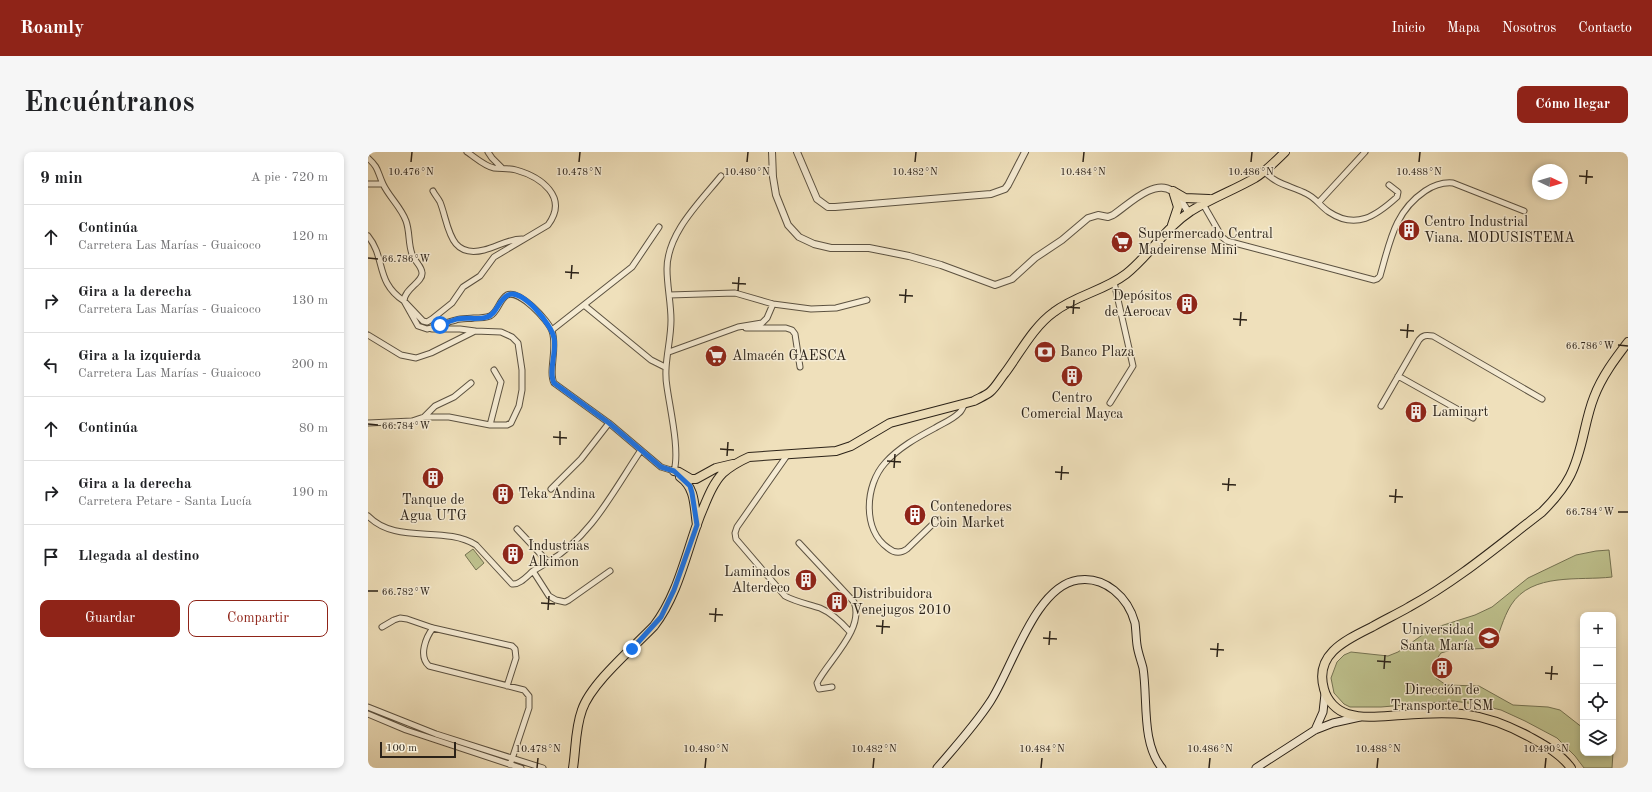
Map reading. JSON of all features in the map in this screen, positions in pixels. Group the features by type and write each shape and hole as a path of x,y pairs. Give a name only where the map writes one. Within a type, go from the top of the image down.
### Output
{"main road":[{"path":"674,471 679,472 691,479 696,479 716,468 736,463 749,457 836,451 851,446 890,423 974,401 990,392 1042,322 1053,312 1065,304 1114,282 1138,264 1171,227 1189,213 1212,199 1264,172 1285,152"},
{"path":"1173,192 1185,198 1195,200 1212,199"},
{"path":"1171,227 1178,207 1173,192"},
{"path":"1314,730 1323,712 1325,694 1322,679 1323,666 1328,656 1351,637 1419,602 1444,586 1542,512 1561,491 1575,464 1590,409 1598,387 1610,365 1628,342"},
{"path":"573,768 577,728 584,704 599,683 661,617 674,590 709,494 716,481 723,473 736,463"},
{"path":"674,471 690,486 694,500 697,525"},
{"path":"937,768 990,703 998,690 1025,633 1049,596 1059,587 1072,581 1090,580 1097,581 1112,588 1126,603 1131,613 1143,668 1149,736 1155,757 1162,768"},
{"path":"1325,694 1340,711 1360,717"},
{"path":"1256,768 1314,730 1333,723 1360,717 1448,712 1478,716 1523,734 1557,753 1571,768"}],"street":[{"path":"368,236 374,244 386,283 392,291 423,321 427,322 432,320 452,303 464,287 480,276 494,257 548,225 552,220 555,204 554,196 546,185 530,175 514,169 494,168 488,166 467,152"},
{"path":"488,152 502,168"},
{"path":"772,152 773,177 776,195 788,225 800,237 814,244 831,248 869,248 909,256 941,265 995,285 1012,279 1035,258 1062,240 1088,218 1098,215 1108,217 1113,215 1144,193 1156,188 1166,188 1173,192 1189,213"},
{"path":"797,152 817,199 828,207 835,207 991,194 1005,188 1008,185 1025,152"},
{"path":"1319,202 1365,152"},
{"path":"368,158 376,166 383,184 406,220 409,248 413,257 420,266 422,273 421,277 404,297 404,301 418,326 427,329 460,329 501,332 512,337 518,343 522,370 522,390 519,406 511,422 507,425 490,425 449,417 424,417 412,421 368,423"},
{"path":"1264,172 1273,179 1305,192 1319,202 1329,212 1349,221 1362,220 1384,209 1397,197 1398,192 1389,185"},
{"path":"427,329 458,319 489,317 494,313 503,299 509,294 520,296 543,318 552,330 555,347 552,375 554,383 609,423 661,467 674,471 676,465 676,450 665,378 665,367 669,352 671,321 667,269 670,245 679,229 721,176"},
{"path":"1203,204 1222,237 1227,241 1374,280 1377,280 1380,276 1392,233 1400,216 1413,199 1434,185 1446,182 1453,183 1524,211"},
{"path":"368,184 383,184"},
{"path":"433,191 440,202 448,231 455,243 462,250 480,251 514,239 523,239"},
{"path":"552,330 632,267 659,227"},
{"path":"1110,403 1134,366 1114,282"},
{"path":"669,295 735,293 773,304 811,309 836,308 867,300"},
{"path":"669,352 735,328 762,323 767,318 773,304"},
{"path":"584,305 651,360 665,367"},
{"path":"735,328 786,328 792,330 795,334 800,367"},
{"path":"368,335 402,355 416,358 431,353 475,331"},
{"path":"1381,406 1419,340 1422,336 1426,335 1433,336 1542,399"},
{"path":"490,425 501,382 494,370"},
{"path":"1398,376 1473,418"},
{"path":"424,417 435,406 454,397 471,383"},
{"path":"938,519 907,549 902,552 895,553 880,542 874,533 870,522 869,504 872,487 878,471 885,462 914,440 954,418 960,412 965,403"},
{"path":"551,489 581,459 609,423"},
{"path":"368,516 378,524 396,531 456,537 468,541 476,545 512,584 516,584 575,542 591,524 641,450"},
{"path":"788,454 737,527 735,532 736,539 785,596 822,609 839,620 850,632"},
{"path":"517,529 548,562"},
{"path":"799,543 854,602 856,608 856,616 850,632 831,664 817,683 819,689 832,686"},
{"path":"533,571 549,596 556,600 565,602 610,571"},
{"path":"382,627 400,618 418,622 433,628 512,646 515,649 516,658 507,686"},
{"path":"433,628 425,643 424,651 424,658 429,666 524,690 529,696 530,702 510,765"},
{"path":"368,707 436,734 542,768"},
{"path":"368,714 406,730 521,768"}],"green space":[{"path":"473,549 484,563 476,570 465,555"},
{"path":"1609,550 1612,577 1557,580 1531,587 1520,594 1511,605 1503,621 1494,648 1451,650 1441,653 1433,664 1436,678 1446,685 1479,686 1513,705 1548,707 1560,710 1580,726 1580,756 1613,756 1612,768 1584,768 1575,756 1557,738 1501,710 1453,701 1381,707 1350,707 1344,704 1334,693 1331,678 1337,662 1344,655 1351,652 1388,656 1398,652 1431,629 1475,615 1492,607 1528,578 1576,555"}],"place":[{"name":"Centro Industrial Viana. MODUSISTEMA","path":"1409,230"},
{"name":"Supermercado Central Madeirense Mini","path":"1122,242"},
{"name":"Depósitos de Aerocav","path":"1187,304"},
{"name":"Banco Plaza","path":"1045,352"},
{"name":"Almacén GAESCA","path":"716,356"},
{"name":"Centro Comercial Mayca","path":"1072,376"},
{"name":"Laminart","path":"1416,412"},
{"name":"Tanque de Agua UTG","path":"433,478"},
{"name":"Teka Andina","path":"503,494"},
{"name":"Contenedores Coin Market","path":"915,515"},
{"name":"Industrias Alkimon","path":"513,554"},
{"name":"Laminados Alterdeco","path":"806,580"},
{"name":"Distribuidora Venejugos 2010","path":"837,602"},
{"name":"Universidad Santa María","path":"1489,638"},
{"name":"Dirección de Transporte USM","path":"1442,668"}],"route":[{"path":"440,325 458,319 489,317 494,313 498,304 509,294 520,296 543,318 552,330 555,347 552,375 554,383 609,423 657,464 661,467 674,471 690,486 694,500 697,525 680,573 661,617 632,649"}]}
